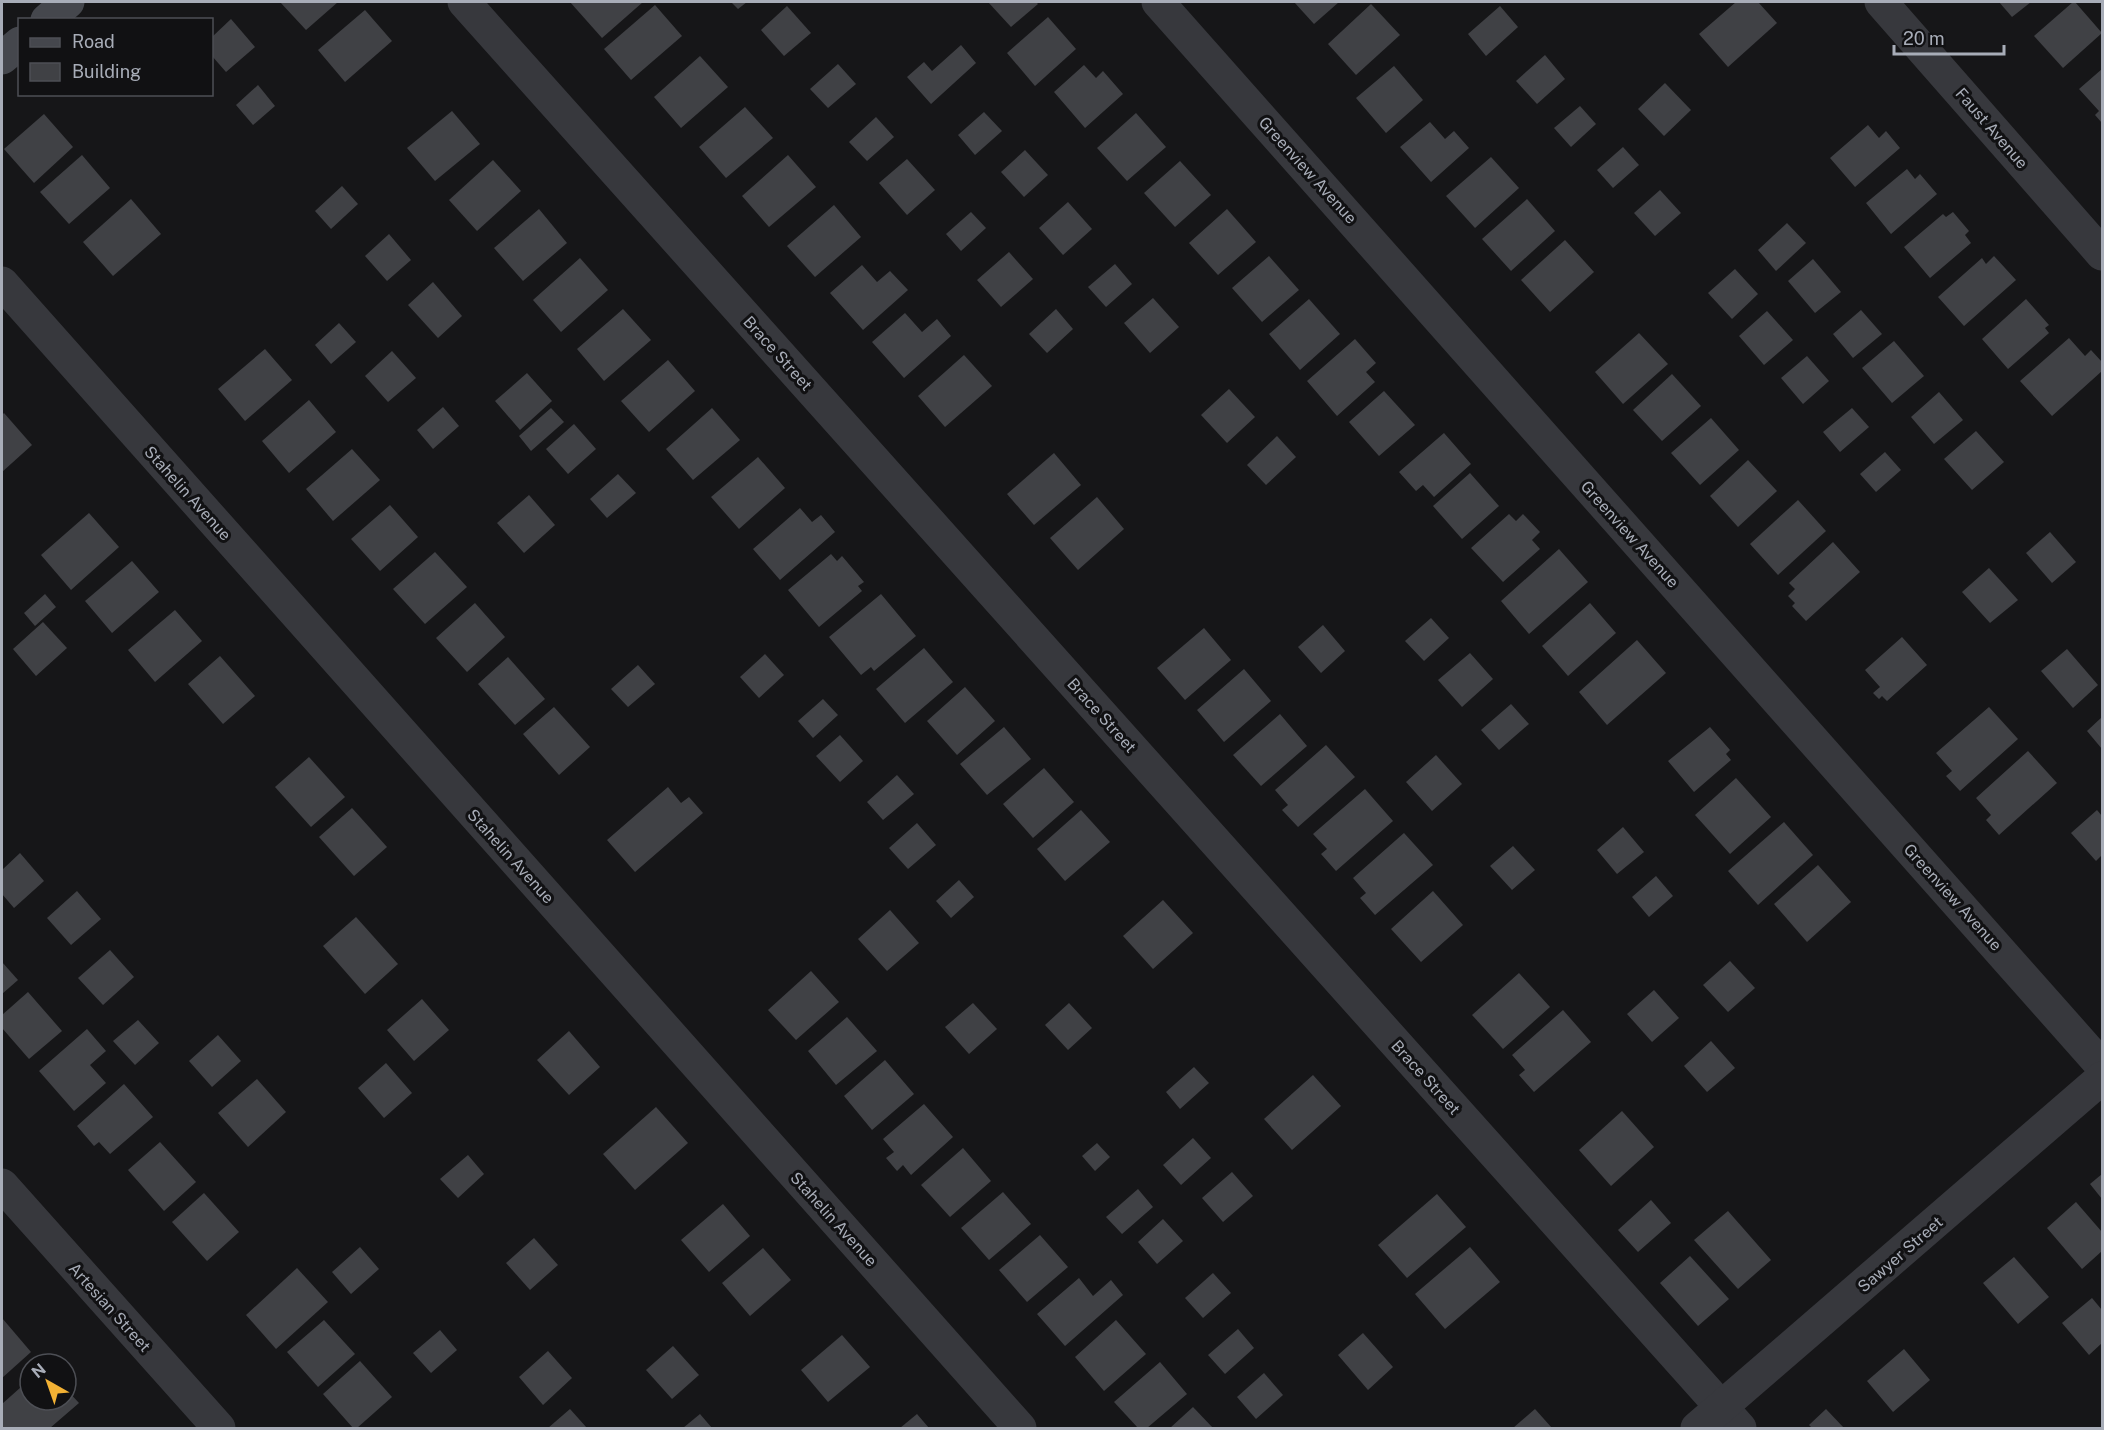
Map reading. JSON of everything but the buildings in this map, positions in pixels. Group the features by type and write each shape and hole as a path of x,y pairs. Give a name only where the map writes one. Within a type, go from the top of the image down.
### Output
{"street":[{"path":"49,18 68,2"},
{"name":"Brace Street","path":"464,2 1731,1418"},
{"name":"Greenview Avenue","path":"1158,2 2103,1066"},
{"name":"Faust Avenue","path":"1881,2 2103,254"},
{"path":"2,58 18,45"},
{"name":"Stahelin Avenue","path":"2,283 1020,1428"},
{"name":"Sawyer Street","path":"1697,1428 1731,1418 2103,1078"},
{"name":"Artesian Street","path":"2,1185 219,1428"}]}
